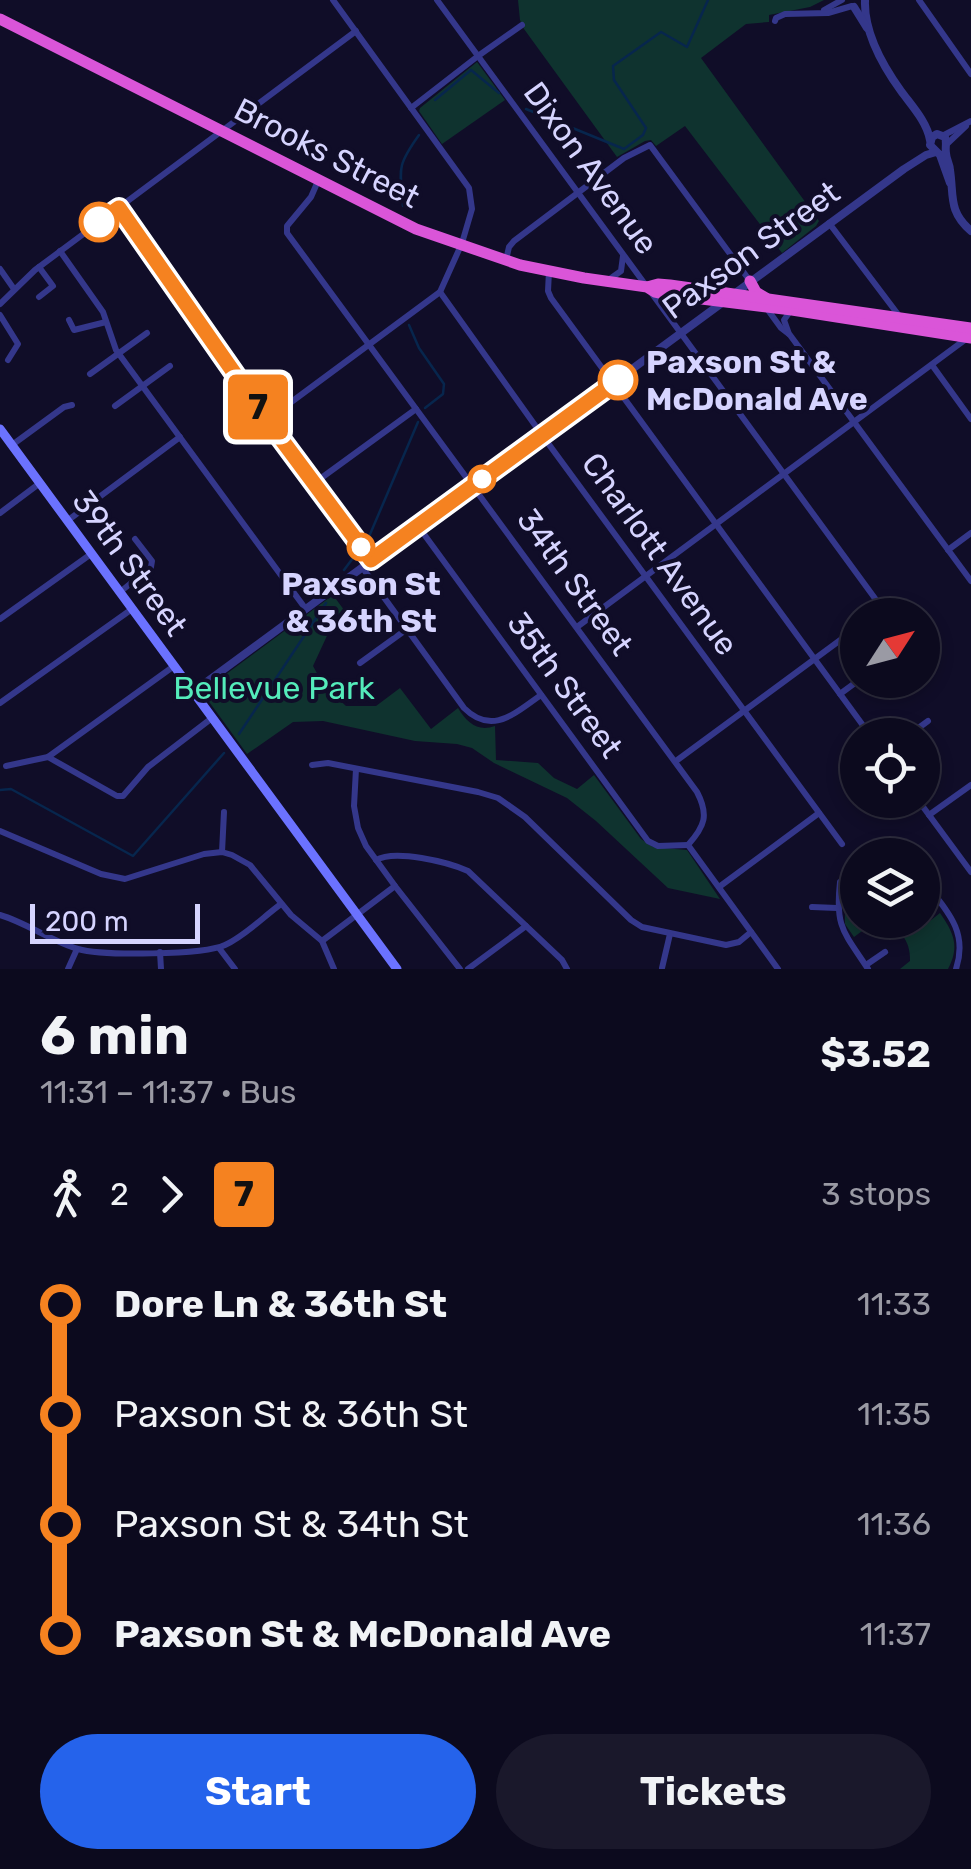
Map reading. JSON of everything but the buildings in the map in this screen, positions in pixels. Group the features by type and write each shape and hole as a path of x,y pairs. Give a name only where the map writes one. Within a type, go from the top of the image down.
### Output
{"highway":[{"name":"Brooks Street","path":"0,19 403,224 506,261 604,281 648,287 658,284 727,298 876,308 900,318 971,335"},
{"path":"750,280 768,302"},
{"name":"Brooks Street","path":"768,302 792,310 971,335"}],"main road":[{"name":"39th Street","path":"0,429 397,969"}],"street":[{"path":"267,420 440,292 472,209 468,188 333,0"},
{"name":"Dixon Avenue","path":"437,0 875,598"},
{"path":"919,0 971,74"},
{"path":"775,22 779,15 828,13 848,3 860,6 866,1"},
{"path":"866,1 871,33 885,67 942,144 953,206 971,231"},
{"path":"848,3 871,33"},
{"path":"410,108 522,26"},
{"path":"0,304 39,267 356,31"},
{"path":"913,106 928,130 930,141"},
{"path":"942,144 971,121"},
{"name":"Paxson Street","path":"904,169 930,141 942,144"},
{"name":"Paxson Street","path":"193,692 750,280 942,144"},
{"path":"506,261 514,241 624,158 650,146 750,280"},
{"name":"34th Street","path":"318,181 287,226 287,233 676,762 704,806 704,820 688,845"},
{"path":"119,208 267,420 371,560"},
{"path":"829,223 900,318"},
{"path":"60,251 103,312 118,354 305,608"},
{"path":"604,281 622,271 624,255"},
{"path":"39,267 53,286 39,297"},
{"path":"0,269 14,288"},
{"path":"549,271 551,298 840,694"},
{"path":"876,308 879,291"},
{"name":"Charlott Avenue","path":"440,292 840,841"},
{"path":"768,302 780,328 790,336 971,581"},
{"path":"790,336 784,320 792,310"},
{"path":"0,315 18,344 8,360"},
{"path":"69,320 74,330 106,322"},
{"path":"90,374 147,333"},
{"path":"578,628 971,335"},
{"path":"932,365 971,419"},
{"path":"115,406 170,366"},
{"path":"12,445 72,405"},
{"path":"313,484 416,409"},
{"path":"68,521 180,437"},
{"path":"0,513 40,483"},
{"name":"35th Street","path":"418,526 648,840 658,846 688,845"},
{"path":"948,550 971,533"},
{"path":"120,592 151,567 152,562 135,538"},
{"path":"0,619 91,554"},
{"path":"362,567 464,708 474,716 494,722 505,719 540,695"},
{"path":"0,703 132,608"},
{"path":"360,663 406,629"},
{"path":"676,762 840,640"},
{"path":"6,766 48,757 174,666"},
{"path":"48,757 117,796 124,796 148,767 212,718"},
{"path":"312,765 328,764 498,798 525,817 636,924 726,944 738,942 751,932"},
{"path":"356,769 353,796 362,838 460,969"},
{"path":"940,807 971,784"},
{"path":"222,852 224,812"},
{"path":"719,887 820,813"},
{"path":"931,818 971,872"},
{"path":"0,831 118,878 133,878 204,854 222,852 241,859 281,904 322,941 334,969"},
{"path":"688,845 778,969"},
{"path":"376,860 397,855 464,869 476,876 567,969"},
{"path":"840,882 837,908 842,930 867,967 885,952"},
{"path":"322,941 395,886"},
{"path":"0,915 77,948 103,954 160,952 219,948 281,904"},
{"path":"812,907 837,908"},
{"path":"940,907 953,921 962,940 956,969"},
{"path":"468,969 526,926"},
{"path":"662,968 670,934"},
{"path":"962,940 971,940"},
{"path":"68,969 77,948"},
{"path":"219,948 234,969"},
{"path":"160,952 161,969"}],"green space":[{"path":"518,0 824,0 810,7 769,15 769,22 746,24 701,58 819,221 816,226 782,253 685,126 656,146 651,140 645,141 617,157 524,29"},
{"path":"477,62 505,100 442,144 420,108"},
{"name":"Bellevue Park","path":"333,595 347,614 332,625 313,666 324,686 346,706 376,706 400,688 431,729 458,708 474,725 495,726 496,760 538,763 554,778 577,789 594,775 641,839 653,847 687,850 720,899 668,888 567,798 494,763 472,748 415,741 323,721 293,722 247,754 202,692"},
{"path":"940,913 954,940 948,969 900,969 910,961 906,940 940,938"}],"waterway":[{"path":"526,109 624,149 646,128 614,80 613,66 661,32 687,47 708,0"},
{"path":"435,100 471,70 499,93"},
{"path":"403,206 401,169 419,135"},
{"path":"409,325 419,348 444,384 443,394 425,408"},
{"path":"368,539 418,422"},
{"path":"344,570 356,554"},
{"path":"239,734 326,603"},
{"path":"0,790 11,789 133,856 224,753"}],"bus line":[{"name":"7","path":"99,222 119,208 267,420 371,560 618,380"}],"place":[{"name":"Paxson St & McDonald Ave","path":"618,380"},
{"name":"Paxson St & 36th St","path":"361,547"}]}
